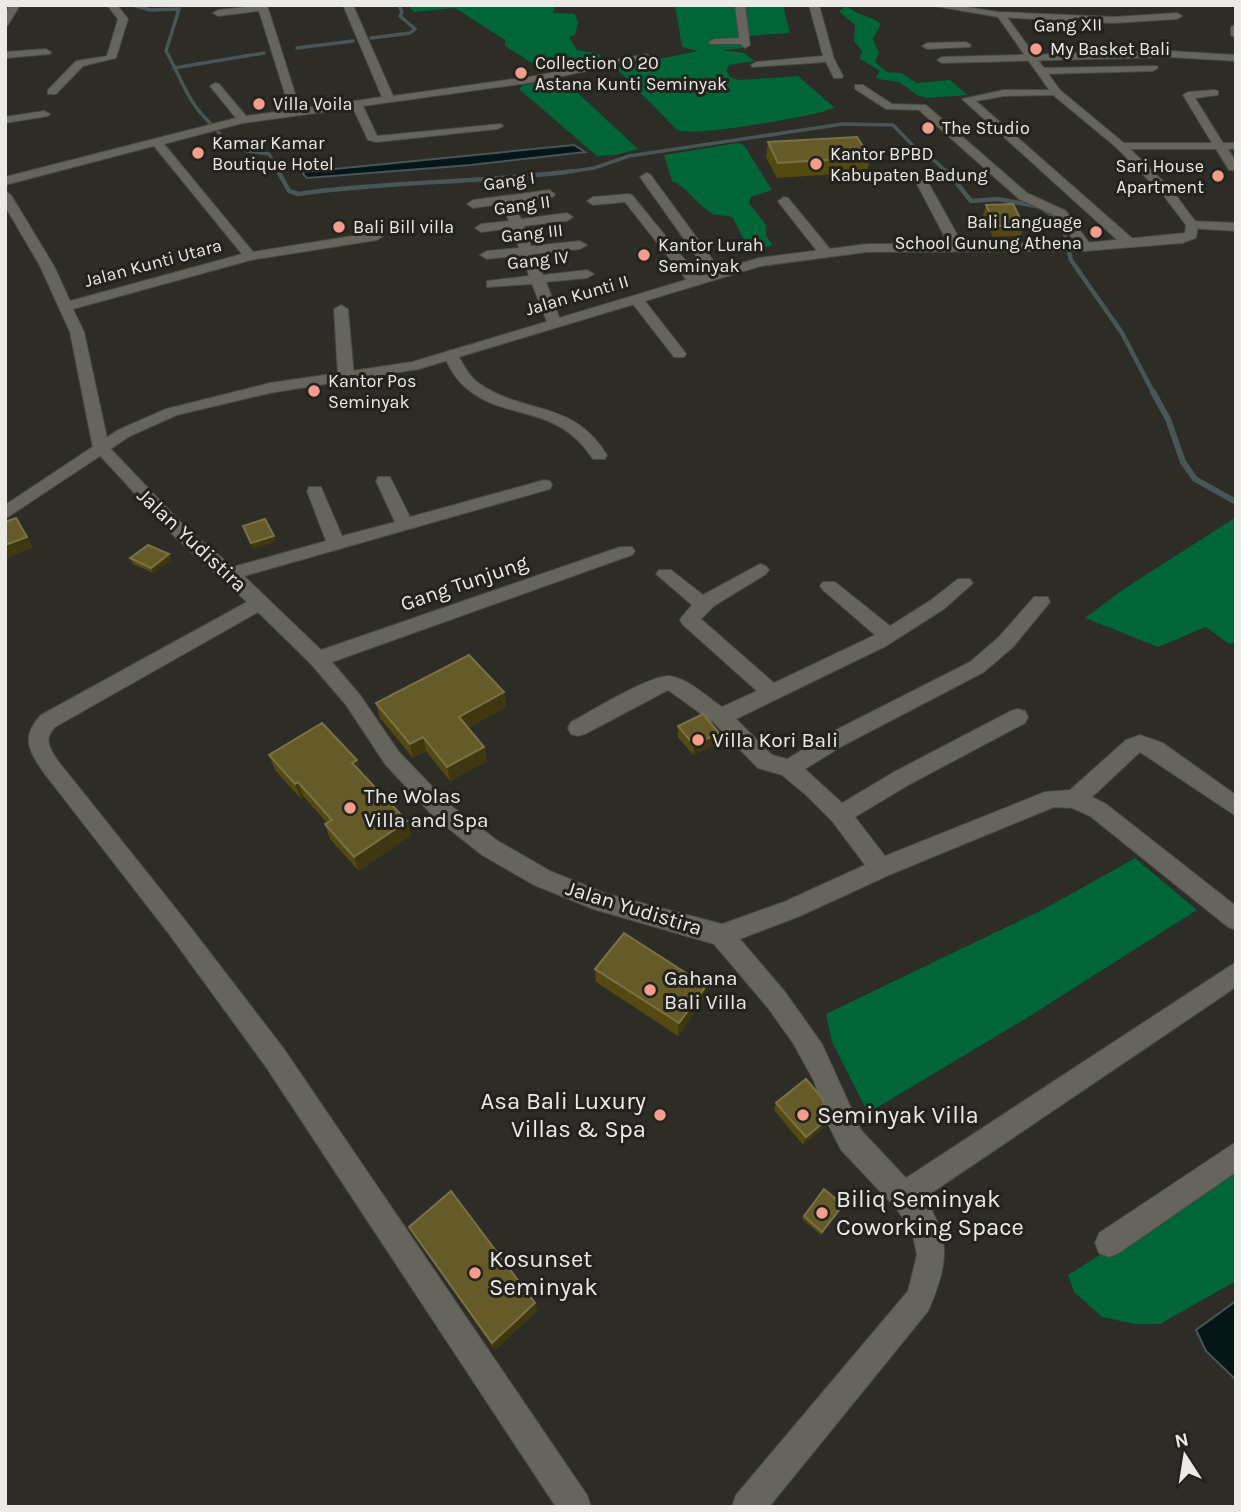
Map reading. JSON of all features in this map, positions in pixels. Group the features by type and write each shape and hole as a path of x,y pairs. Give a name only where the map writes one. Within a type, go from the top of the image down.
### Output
{"street":[{"path":"5,23 15,5"},
{"path":"52,92 80,63 111,58 123,19 113,5"},
{"path":"348,5 389,100"},
{"path":"714,42 745,43 740,5"},
{"path":"814,5 829,59 838,76"},
{"path":"934,5 1114,20 1177,16"},
{"path":"218,13 262,7 296,113"},
{"path":"999,11 1028,44 1039,70 1056,92 1121,146 1168,193 1191,230"},
{"path":"1236,27 1236,35"},
{"path":"1008,44 1028,44"},
{"path":"927,46 981,45"},
{"path":"5,55 46,52"},
{"path":"942,60 1169,54 1236,58"},
{"path":"5,181 243,120 535,79 646,57"},
{"path":"756,65 829,59"},
{"path":"1190,67 1236,67"},
{"path":"1039,70 1169,68"},
{"path":"215,86 243,120"},
{"path":"859,87 890,107 922,107 1023,196 1062,214 1085,247"},
{"path":"1056,92 1003,93 967,99 1129,243"},
{"path":"1214,93 1188,95 1233,167"},
{"path":"357,105 374,139 497,126"},
{"path":"5,120 44,114"},
{"name":"Jalan Kunti Utara","path":"156,141 250,256"},
{"path":"1121,146 1236,146"},
{"path":"646,177 716,274"},
{"path":"923,184 957,247"},
{"name":"Gang I","path":"473,204 549,194"},
{"path":"5,195 67,306 77,332 101,448"},
{"path":"593,201 628,198 694,280"},
{"path":"508,200 554,322"},
{"path":"784,201 825,252"},
{"name":"Gang II","path":"481,228 567,217"},
{"name":"Jalan Kunti II","path":"5,513 138,426 183,409 270,388 414,366 759,262 825,252 957,247 1085,247 1182,239 1191,230 1236,227"},
{"name":"Jalan Kunti Utara","path":"67,306 250,256 377,236"},
{"name":"Gang III","path":"487,255 580,245"},
{"name":"Gang IV","path":"492,284 587,274"},
{"path":"636,299 679,354"},
{"path":"341,309 346,376"},
{"path":"450,354 470,384 577,427 593,441 598,455"},
{"name":"Jalan Yudistira","path":"101,448 181,533 230,574 318,659 353,700 391,758 442,811 490,848 542,877 601,902 722,934 792,909 881,868 1020,810 1053,798 1075,799"},
{"path":"384,481 404,523"},
{"path":"230,574 544,485"},
{"path":"315,491 336,543"},
{"name":"Gang Tunjung","path":"318,659 626,551"},
{"path":"760,570 703,604 689,619 771,692"},
{"path":"665,574 703,604"},
{"path":"721,717 834,663 887,634 940,604 964,583"},
{"path":"828,586 887,634"},
{"path":"789,768 837,739 977,667 1006,642 1041,602"},
{"path":"260,603 48,721 38,730 36,741 51,767 177,927 275,1058 575,1507"},
{"path":"578,727 656,686 668,683 721,717 765,762 789,768 840,815 881,868"},
{"path":"840,815 902,778 1018,717"},
{"path":"1236,807 1156,749 1140,743 1133,746 1075,799 1098,810 1236,920"},
{"path":"722,934 766,987 811,1052 824,1073 844,1129 853,1143 904,1195 926,1230 930,1242 931,1266 918,1301 748,1507"},
{"path":"904,1195 1236,973"},
{"path":"1109,1243 1236,1155"}],"green space":[{"path":"408,5 555,5 553,13 575,14 578,23 575,35 569,37 577,50 599,54 603,59 554,70 532,63 505,46 505,40 455,8 414,12"},
{"path":"675,5 786,5 784,10 790,33 750,36 745,48 722,50 744,53 755,61 729,65 727,71 730,77 739,80 798,76 835,108 741,127 687,132 677,130 616,68 698,51 682,47"},
{"path":"847,6 881,24 873,39 879,53 875,62 887,72 901,73 917,83 950,80 968,95 927,98 917,95 899,82 878,79 876,77 880,71 860,59 862,51 854,41 855,25 839,11"},
{"path":"563,79 638,149 616,155 597,156 519,89 523,85"},
{"path":"737,143 744,145 772,190 751,197 749,203 766,225 766,236 773,245 749,252 743,251 744,240 733,218 711,213 672,181 664,155"},
{"path":"1236,517 1236,642 1229,644 1206,627 1158,647 1085,618 1121,591"},
{"path":"1135,858 1197,910 1030,1016 868,1113 832,1042 826,1014 1046,908"},
{"path":"1236,1169 1236,1281 1160,1324 1135,1324 1102,1317 1074,1292 1068,1275"}],"shaded area":[{"path":"574,145 585,152 471,165 307,178 303,174 304,172"},
{"path":"1236,1301 1236,1380 1206,1351 1196,1330"}],"building":[{"path":"857,137 870,157 778,163 768,142"},
{"path":"1013,204 1024,226 996,226 986,205"},
{"path":"16,518 27,537 5,545 5,522"},
{"path":"265,519 274,536 251,543 243,526"},
{"path":"148,545 169,554 151,568 130,558"},
{"path":"469,655 504,692 459,717 484,747 447,767 423,737 410,744 376,703"},
{"path":"703,714 719,733 694,745 678,726"},
{"name":"The Wolas Villa and Spa","path":"322,723 357,760 352,763 407,821 354,857 325,824 332,820 269,755"},
{"name":"Gahana Bali Villa","path":"624,933 706,986 679,1023 595,969"},
{"name":"Seminyak Villa","path":"806,1079 822,1098 829,1118 806,1137 776,1103"},
{"name":"Biliq Seminyak Coworking Space","path":"824,1189 843,1205 822,1232 804,1216"},
{"name":"Kosunset Seminyak","path":"451,1191 535,1303 492,1343 409,1227"}],"waterway":[{"path":"133,5 150,10 179,9 166,51 175,68"},
{"path":"371,38 410,33 415,29 400,16 402,12 399,5"},
{"path":"297,48 353,41"},
{"path":"175,68 264,53"},
{"path":"175,68 190,97 210,123"},
{"path":"560,173 594,168 629,156 843,124 893,125 923,156 935,161 948,173"},
{"path":"218,132 235,149 269,154 279,173"},
{"path":"278,171 289,191 298,194 573,171"},
{"path":"947,171 971,201 998,199 1036,206"},
{"path":"1046,211 1062,221 1071,260 1122,333 1154,394"},
{"path":"1153,392 1168,419 1183,462 1195,479 1236,502"}],"place":[{"name":"My Basket Bali","path":"1036,49"},
{"name":"Collection O 20 Astana Kunti Seminyak","path":"521,73"},
{"name":"Villa Voila","path":"259,104"},
{"name":"The Studio","path":"928,128"},
{"name":"Kamar Kamar Boutique Hotel","path":"198,153"},
{"name":"Kantor BPBD Kabupaten Badung","path":"816,164"},
{"name":"Sari House Apartment","path":"1218,176"},
{"name":"Bali Bill villa","path":"339,227"},
{"name":"Bali Language School Gunung Athena","path":"1096,232"},
{"name":"Kantor Lurah Seminyak","path":"644,255"},
{"name":"Kantor Pos Seminyak","path":"314,391"},
{"name":"Villa Kori Bali","path":"698,740"},
{"name":"The Wolas Villa and Spa","path":"350,808"},
{"name":"Gahana Bali Villa","path":"650,990"},
{"name":"Asa Bali Luxury Villas & Spa","path":"660,1115"},
{"name":"Seminyak Villa","path":"803,1115"},
{"name":"Biliq Seminyak Coworking Space","path":"822,1213"},
{"name":"Kosunset Seminyak","path":"475,1273"}]}
